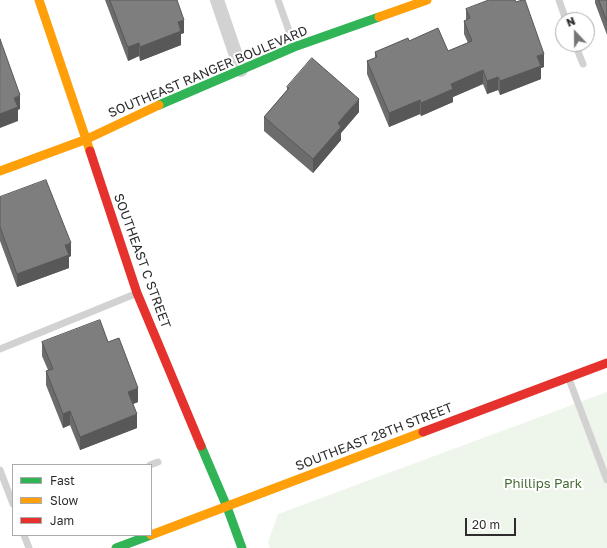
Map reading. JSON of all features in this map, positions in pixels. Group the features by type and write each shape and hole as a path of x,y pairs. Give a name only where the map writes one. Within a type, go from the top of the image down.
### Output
{"street":[{"name":"SOUTHEAST C STREET","path":"39,0 87,139 137,293 227,507 242,548"},
{"path":"217,0 241,70"},
{"name":"SOUTHEAST RANGER BOULEVARD","path":"0,171 87,139 175,97 294,47 427,0"},
{"name":"SOUTHEAST 28TH STREET","path":"152,535 607,363"},
{"name":"SOUTHEAST 28TH STREET","path":"116,548 148,536"}],"lane":[{"path":"278,0 294,47"},
{"path":"558,0 563,12"},
{"path":"578,52 583,64"},
{"path":"0,349 137,293"},
{"path":"568,377 607,480"},
{"path":"152,464 158,462"},
{"path":"0,470 12,501"},
{"path":"24,536 29,548"}],"green space":[{"name":"Phillips Park","path":"607,392 607,548 270,548 268,542 278,514"}],"building":[{"path":"110,0 177,0 184,20 178,22 181,31 140,47 139,43 128,47"},
{"path":"489,0 515,0 516,2 525,0 544,54 537,56 541,66 500,81 498,77 487,81 483,70 451,84 453,89 421,103 420,100 389,113 367,61 377,57 375,52 408,38 409,41 438,28 448,51 472,41 464,21 470,18 466,9"},
{"path":"599,0 607,0 607,21"},
{"path":"0,39 20,95 14,98 18,107 0,114"},
{"path":"312,58 359,99 338,123 341,127 313,159 264,117"},
{"path":"46,180 71,243 65,245 69,255 17,274 0,227 0,197"},
{"path":"100,320 108,342 119,338 138,388 128,392 137,414 80,437 70,411 63,414 46,371 53,369 42,342"}],"traffic: fast":[{"path":"159,105 294,47 379,17"},
{"path":"201,446 227,507 242,548"},
{"path":"116,548 148,536"}],"traffic: slow":[{"path":"39,0 90,151"},
{"path":"379,17 427,0"},
{"path":"0,171 87,139 159,105"},
{"path":"152,535 423,432"}],"traffic: jam":[{"path":"90,151 137,293 201,446"},
{"path":"423,432 607,363"}]}
